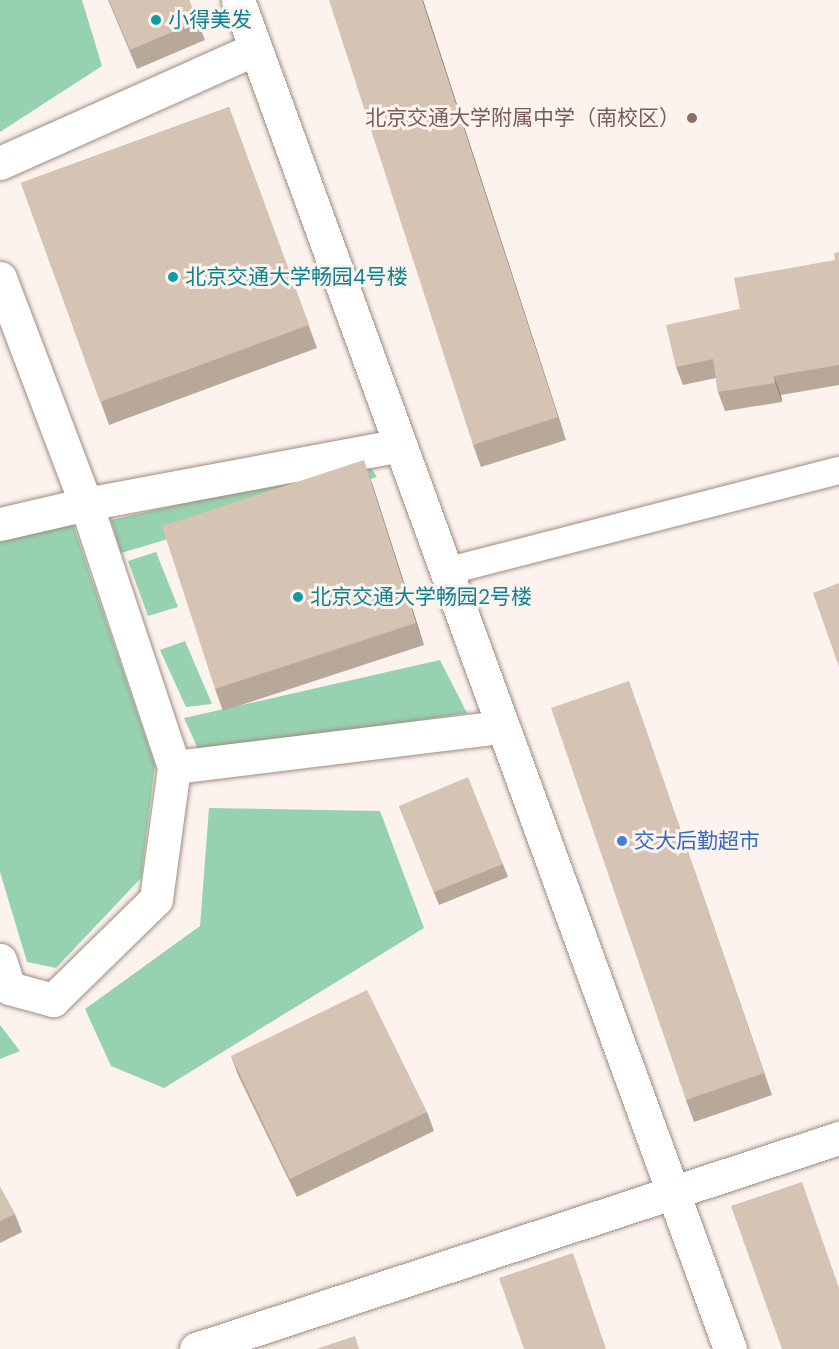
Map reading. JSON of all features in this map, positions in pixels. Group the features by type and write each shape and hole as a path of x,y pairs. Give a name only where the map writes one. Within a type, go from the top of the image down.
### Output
{"street":[{"path":"238,0 730,1349"},
{"path":"0,163 255,49"},
{"path":"0,278 86,504 174,767 156,899 54,1000 9,988 0,960"},
{"path":"0,524 86,504 400,445"},
{"path":"174,767 502,727"},
{"path":"196,1349 839,1138"}],"lane":[{"path":"445,571 839,470"}],"green space":[{"path":"0,0 82,0 102,66 0,132"},
{"path":"367,462 377,477 121,553 111,520"},
{"path":"73,524 155,765 141,878 56,968 27,962 0,872 0,542"},
{"path":"156,552 178,607 148,616 128,561"},
{"path":"185,641 212,704 186,707 160,650"},
{"path":"440,660 467,713 200,753 184,718"},
{"path":"209,808 380,811 424,928 164,1088 111,1066 85,1009 200,926"},
{"path":"0,1025 20,1051 0,1059"}],"building":[{"name":"小得美发","path":"109,0 189,0 198,21 130,50"},
{"path":"329,0 422,0 558,417 473,445"},
{"name":"北京交通大学畅园4号楼","path":"229,107 309,325 100,402 21,183"},
{"path":"839,252 839,365 774,376 775,383 718,392 713,359 676,367 666,325 740,309 734,278 835,260 834,253"},
{"name":"北京交通大学畅园2号楼","path":"364,460 416,623 215,689 162,526"},
{"path":"839,583 839,667 813,593"},
{"path":"629,681 764,1073 686,1100 551,708"},
{"path":"468,777 503,864 434,892 399,806"},
{"path":"367,990 427,1112 290,1179 231,1056"},
{"path":"802,1182 839,1288 839,1349 782,1349 731,1206"},
{"path":"0,1187 15,1214 0,1221"},
{"path":"573,1253 606,1349 524,1349 499,1278"},
{"path":"355,1336 359,1349 316,1349"}],"place":[{"name":"小得美发","path":"156,20"},
{"name":"北京交通大学附属中学（南校区）","path":"692,118"},
{"name":"北京交通大学畅园4号楼","path":"173,277"},
{"name":"北京交通大学畅园2号楼","path":"298,597"},
{"name":"交大后勤超市","path":"622,841"}]}
